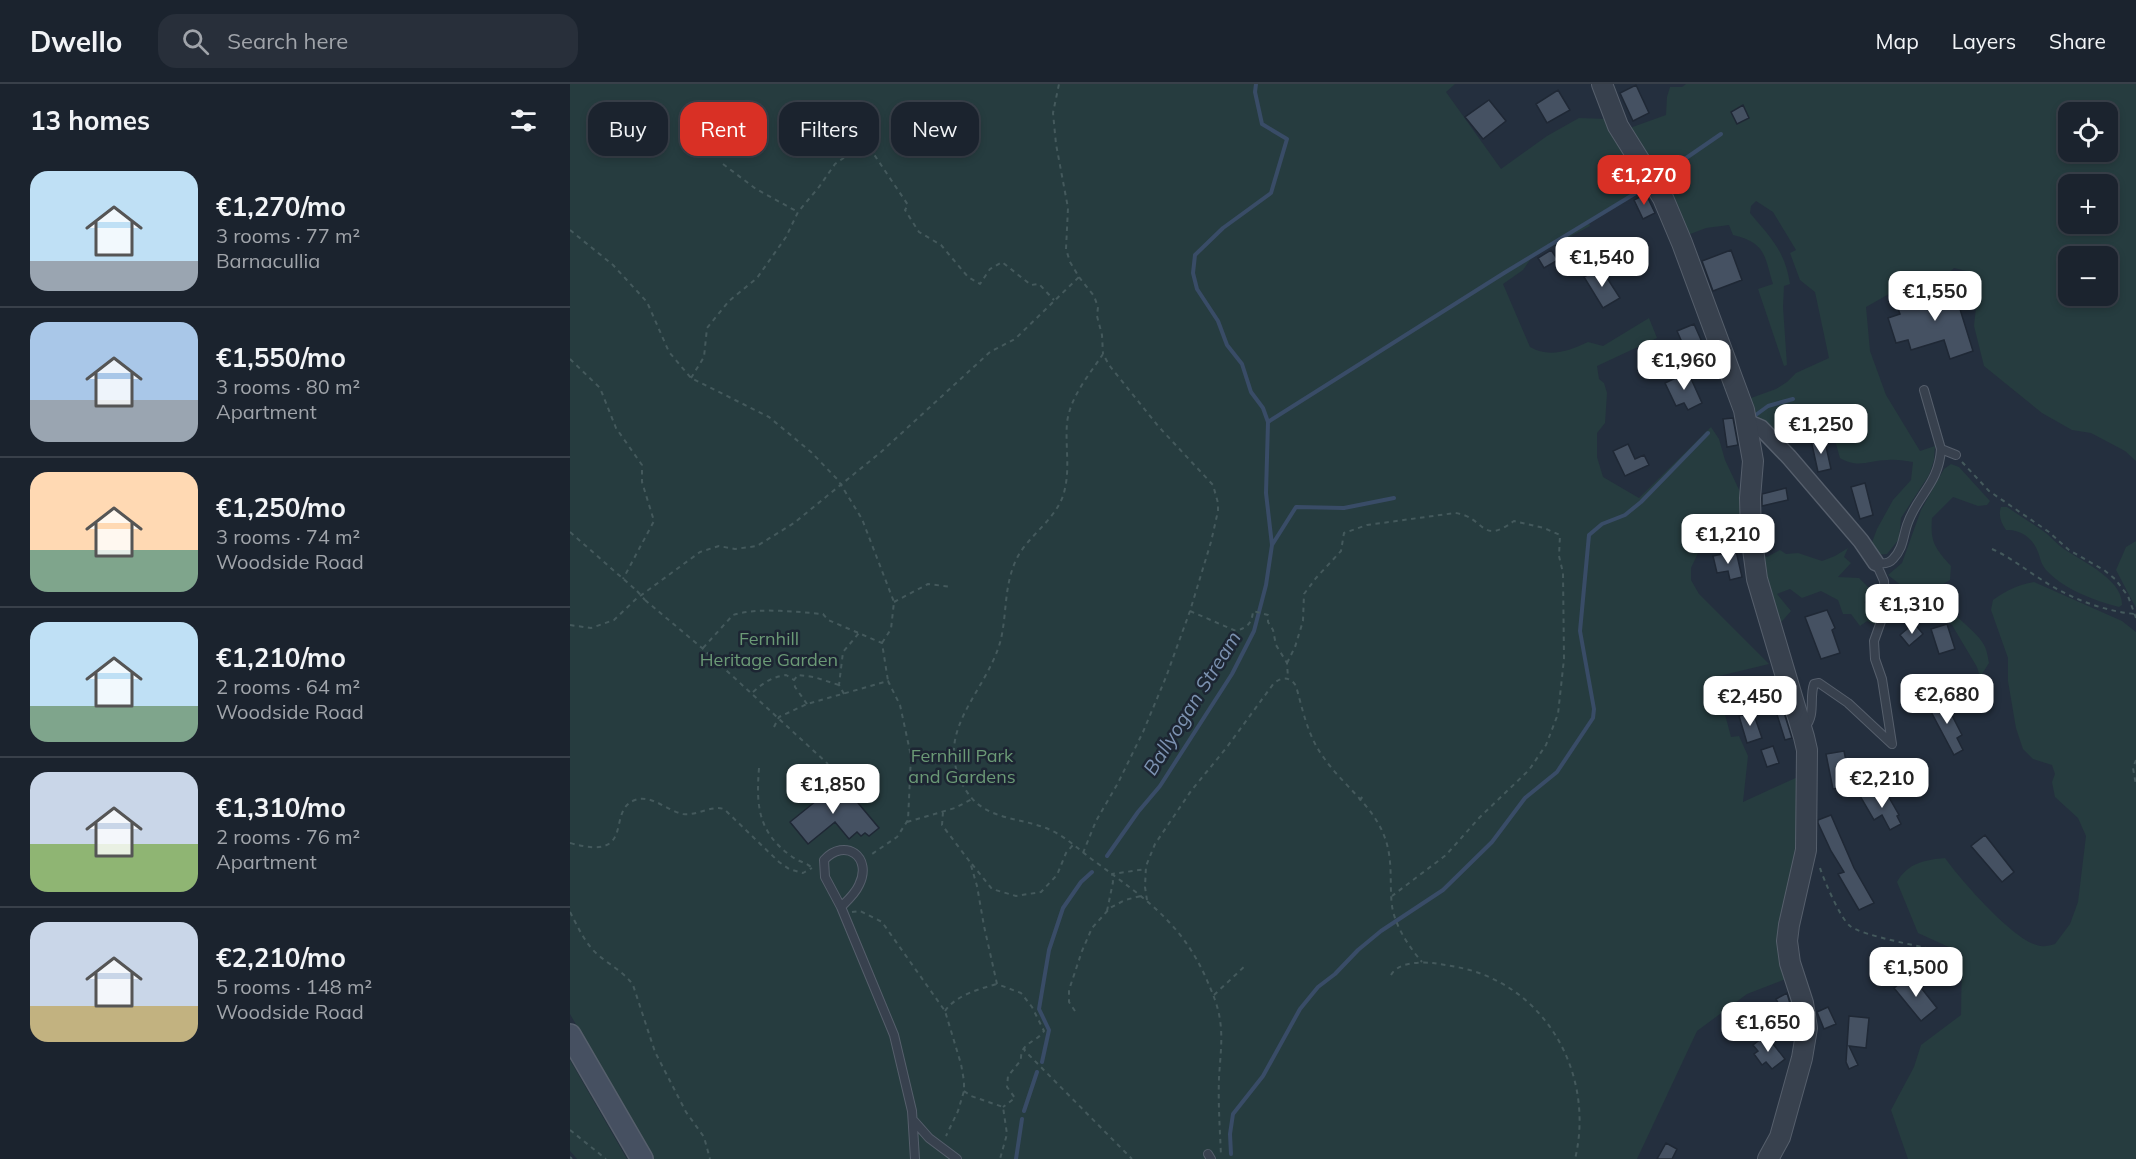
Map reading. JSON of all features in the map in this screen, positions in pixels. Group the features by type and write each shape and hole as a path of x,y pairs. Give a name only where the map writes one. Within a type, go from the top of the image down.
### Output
{"main road":[{"path":"570,1035 642,1159"}],"street":[{"path":"1602,84 1618,126 1663,198 1734,382 1748,431 1753,461 1751,534 1757,579 1802,730 1807,760 1806,850 1787,941 1790,963 1803,1003 1807,1028 1802,1058 1780,1137 1768,1159"},
{"path":"1748,431 1761,428 1861,541 1876,563"}],"lane":[{"path":"1876,563 1884,564 1892,561 1901,548 1907,524 1933,481 1939,466 1941,449 1924,390"},
{"path":"1941,449 1956,455"},
{"path":"1802,730 1811,715 1814,684 1820,683 1856,710 1892,744 1882,679 1875,659 1874,641 1884,613 1885,603 1884,581 1876,563"},
{"path":"842,911 858,886 862,861 857,855 839,850 830,853 824,860 825,877 842,911 894,1035 913,1120 915,1159"},
{"path":"913,1120 939,1146 957,1159"}],"path":[{"path":"1059,84 1053,113 1056,144 1068,208 1066,249 1070,262 1094,296 1103,354 1109,365 1158,426 1207,478 1216,493 1218,503 1216,522 1190,610 1143,732 1096,822 1083,853"},
{"path":"691,378 704,357 707,328 729,301 757,278 786,237 798,213 835,164 867,144 908,206 905,210 919,232 941,244 968,277 980,284 990,269 1002,262 1031,285 1039,284 1055,301"},
{"path":"723,164 756,189 798,213"},
{"path":"570,230 614,265 647,302 669,352 691,378 769,417 811,452 842,484 862,519 894,602 891,629 882,643 888,681 900,705 911,756 907,822 897,837 862,861"},
{"path":"570,625 591,628 614,620 636,599 700,552 719,546 735,549 757,546 794,523 907,429 990,351 1015,339 1079,277"},
{"path":"1103,354 1084,381 1071,408 1068,422 1068,473 1062,498 1052,517 1021,551 1016,561 1007,589 1004,621 997,650 958,726 954,745 956,765 972,800 985,810 1048,829 1147,900 1182,935 1196,956 1214,995 1221,1027 1219,1113 1221,1159"},
{"path":"570,359 600,388 616,428 642,465 642,482 654,521 623,579"},
{"path":"1956,455 1989,491 2049,532 2069,550 2115,579 2128,596 2135,616"},
{"path":"1287,663 1295,648 1303,621 1304,594 1341,551 1344,533 1377,523 1455,513 1466,514 1489,531 1499,532 1514,521 1544,528 1560,535 1564,658 1558,714 1546,745 1529,770 1446,855 1392,896"},
{"path":"570,532 779,717 828,764"},
{"path":"1992,549 2010,557 2041,580 2081,600 2135,616"},
{"path":"894,602 928,584 952,587"},
{"path":"1190,610 1236,632 1252,622 1253,611 1269,615 1268,622 1273,630 1276,645 1287,663 1288,678"},
{"path":"702,648 733,615 747,612 823,614 828,620 882,643"},
{"path":"844,694 839,685 843,652 859,633"},
{"path":"752,693 769,680 779,676 786,675 794,680"},
{"path":"807,704 795,687 794,680 798,675 814,677 839,685"},
{"path":"1147,900 1146,869 1155,844 1191,791 1274,683 1279,679 1288,678 1293,680 1296,686 1309,730 1318,750 1374,816 1384,834 1391,870 1394,913 1405,938 1422,962"},
{"path":"774,727 779,717 807,704 888,681"},
{"path":"2136,760 2133,768 2136,785"},
{"path":"570,843 585,847 606,846 614,842 621,816 627,805 634,800 643,798 652,800 682,814 718,807 732,814 778,862 789,869 803,873 813,868 788,854 767,832 761,821 757,789 759,768"},
{"path":"1359,800 1365,795"},
{"path":"907,822 943,812 972,800"},
{"path":"943,812 942,825 992,889 1016,896 1041,892 1057,875 1066,852 1073,845"},
{"path":"970,862 997,984"},
{"path":"1112,874 1146,869"},
{"path":"1107,912 1113,882 1112,874"},
{"path":"1824,880 1849,925 1874,936 1939,951"},
{"path":"1075,1011 1069,1002 1069,990 1092,928 1107,912 1125,900 1141,896"},
{"path":"842,911 860,910 882,922 945,1011 961,1064 964,1090 952,1124 939,1146"},
{"path":"570,912 594,951 627,977 637,993 655,1052 686,1112 704,1137 710,1159"},
{"path":"1391,975 1396,969 1422,962 1458,967 1487,976 1521,997 1550,1025 1566,1052 1579,1096 1580,1126 1575,1159"},
{"path":"1214,995 1246,964"},
{"path":"945,1011 950,1003 978,989 997,984 1021,993 1032,1007 1044,1031 1042,1035 1024,1046 1020,1055 1021,1060 1008,1076 1007,1087 1015,1098 1003,1107"},
{"path":"1024,1046 1025,1051 1132,1159"},
{"path":"964,1090 971,1096 1003,1107"},
{"path":"1000,1159 1007,1134 1003,1107"},
{"path":"570,1130 606,1159"}],"green space":[{"name":"Fernhill Park and Gardens","path":"570,84 1455,84 1446,92 1501,169 1547,136 1579,118 1607,119 1649,184 1588,220 1590,226 1532,257 1523,270 1503,284 1530,347 1544,352 1559,352 1588,342 1603,346 1649,318 1657,338 1597,366 1599,379 1604,383 1607,393 1605,423 1597,433 1597,457 1603,477 1639,498 1711,427 1719,439 1725,460 1742,496 1744,532 1714,537 1699,551 1691,568 1691,580 1699,594 1769,664 1715,677 1731,737 1739,736 1748,756 1743,802 1802,775 1801,837 1786,979 1747,994 1697,1031 1637,1159 653,1159 570,1014"},
{"path":"1686,84 2136,84 2136,461 2125,451 2091,433 2072,430 2042,413 1984,366 1974,326 1976,307 1973,287 1966,271 1954,268 1938,283 1896,290 1866,307 1870,351 1886,395 1920,451 1935,446 1934,460 1929,475 1901,518 1899,539 1887,554 1876,555 1871,545 1877,529 1893,500 1911,480 1913,462 1882,460 1853,463 1840,458 1829,424 1818,410 1811,406 1803,404 1790,422 1781,428 1769,430 1759,423 1751,411 1751,398 1776,389 1796,373 1829,358 1815,292 1800,280 1790,253 1796,250 1773,212 1756,201 1751,206 1750,213 1771,238 1788,272 1790,284 1784,286 1783,307 1787,365 1784,366 1758,289 1773,284 1762,252 1752,242 1733,235 1729,225 1706,228 1685,236 1627,129 1666,115 1670,87 1682,87"},
{"path":"1951,464 1959,467 1990,501 1987,505 1978,506 1953,497 1932,518 1933,539 1951,566 1950,580 1938,587 1952,612 1973,631 1985,647 1989,663 1980,677 1977,667 1952,625 1888,575 1902,563 1921,510 1944,469"},
{"path":"2001,507 2007,507 2036,526 2060,546 2108,578 2120,595 2122,605 2119,607 2091,598 2055,578 2044,567 2036,547 2029,539 2016,531 2006,530 2000,519"},
{"path":"2136,541 2136,608 2116,570 2126,547"},
{"path":"1848,548 1844,557 1851,563 1838,577 1859,578 1872,591 1864,603 1879,604 1881,612 1876,625 1867,621 1860,626 1851,614 1843,614 1838,600 1821,591 1802,598 1790,589 1777,594 1791,611 1777,627 1765,587 1762,554 1767,557 1780,550 1786,554 1798,553 1822,561"},
{"path":"2034,582 2122,621 2136,632 2136,1159 1908,1159 1891,1110 1914,1067 1921,1045 1961,1015 1962,953 1918,933 1897,882 1906,871 1917,864 1945,858 1975,895 2004,923 2030,943 2043,946 2055,944 2070,924 2078,902 2086,836 2078,818 2055,797 2052,782 2055,774 2052,765 2033,759 2023,749 2016,728 2008,681 2008,658 1991,610 1993,600 1998,596 2017,586"},
{"path":"570,1060 627,1159 577,1159 570,1151"}],"building":[{"path":"1636,85 1649,113 1633,121 1620,93"},
{"path":"1558,90 1570,110 1547,123 1536,104"},
{"path":"1489,100 1506,121 1483,139 1465,117"},
{"path":"1743,105 1749,118 1737,124 1731,112"},
{"path":"1646,194 1655,213 1643,219 1634,200"},
{"path":"1551,250 1558,260 1544,268 1538,258"},
{"path":"1731,250 1742,280 1713,291 1702,261"},
{"path":"1600,267 1620,298 1603,308 1584,277"},
{"path":"1966,285 1973,299 1959,306 1973,351 1950,359 1944,340 1911,350 1908,340 1896,343 1888,318 1900,314 1897,306"},
{"path":"1694,324 1710,360 1693,367 1677,331"},
{"path":"1688,372 1702,403 1688,410 1684,403 1676,406 1665,383"},
{"path":"1733,418 1738,445 1727,447 1723,419"},
{"path":"1824,437 1831,469 1818,472 1811,440"},
{"path":"1628,444 1635,459 1644,455 1649,465 1625,476 1613,451"},
{"path":"1865,483 1873,515 1860,519 1851,487"},
{"path":"1786,488 1788,500 1762,506 1762,494"},
{"path":"1736,551 1742,577 1730,580 1728,571 1717,573 1713,556"},
{"path":"1827,610 1835,628 1832,630 1840,653 1821,659 1805,617"},
{"path":"1914,623 1923,634 1909,646 1900,635"},
{"path":"1947,624 1955,649 1939,654 1931,629"},
{"path":"1943,698 1962,735 1957,738 1963,750 1954,755 1928,706"},
{"path":"1781,703 1792,738 1785,740 1774,705"},
{"path":"1753,712 1762,738 1747,743 1739,716"},
{"path":"1773,746 1779,763 1767,767 1761,750"},
{"path":"1844,751 1851,786 1833,789 1826,754"},
{"path":"821,785 830,795 843,785 879,828 869,836 865,833 861,836 857,832 849,839 835,822 808,844 790,822 816,801 810,794"},
{"path":"1868,791 1871,794 1875,791 1880,799 1887,794 1899,815 1897,816 1901,824 1890,830 1882,815 1874,820 1860,796"},
{"path":"1831,815 1854,868 1874,903 1859,910 1838,874 1844,872 1818,823 1818,820"},
{"path":"1985,835 2014,872 2002,882 1971,846"},
{"path":"1911,975 1937,1008 1921,1021 1894,988"},
{"path":"1787,993 1793,1014 1786,1017 1776,999"},
{"path":"1828,1007 1836,1024 1824,1029 1817,1012"},
{"path":"1849,1016 1869,1018 1866,1048 1849,1046 1858,1065 1849,1069 1846,1062"},
{"path":"1766,1035 1785,1059 1772,1069 1766,1062 1762,1065 1754,1054 1758,1051 1753,1045"},
{"path":"1666,1143 1677,1149 1672,1159 1657,1159"}],"waterway":[{"name":"Ballyogan Stream","path":"1107,856 1138,812 1160,786 1232,674 1254,631 1266,585 1272,545 1266,493 1268,422 1263,408 1251,392 1242,364 1227,345 1218,321 1197,289 1193,273 1195,255 1223,228 1271,193 1287,139 1262,124 1255,92 1256,84"},
{"path":"1660,176 1721,134"},
{"path":"1268,422 1504,273 1649,185"},
{"path":"1753,417 1768,406 1793,399"},
{"path":"1231,1154 1230,1134 1233,1114 1263,1076 1300,1009 1318,987 1381,931 1443,890 1492,842 1525,798 1557,772 1593,718 1594,709 1580,631 1589,535 1602,524 1625,515 1641,502 1708,433"},
{"path":"1272,545 1296,507 1344,508 1394,498"},
{"name":"Ballyogan Stream","path":"1042,1062 1049,1030 1039,1009 1049,950 1063,908 1081,882 1092,872"},
{"name":"Ballyogan Stream","path":"1024,1111 1037,1072"},
{"name":"Ballyogan Stream","path":"1016,1159 1022,1119"}],"park label":[{"name":"Fernhill Heritage Garden","path":"769,649"}]}
